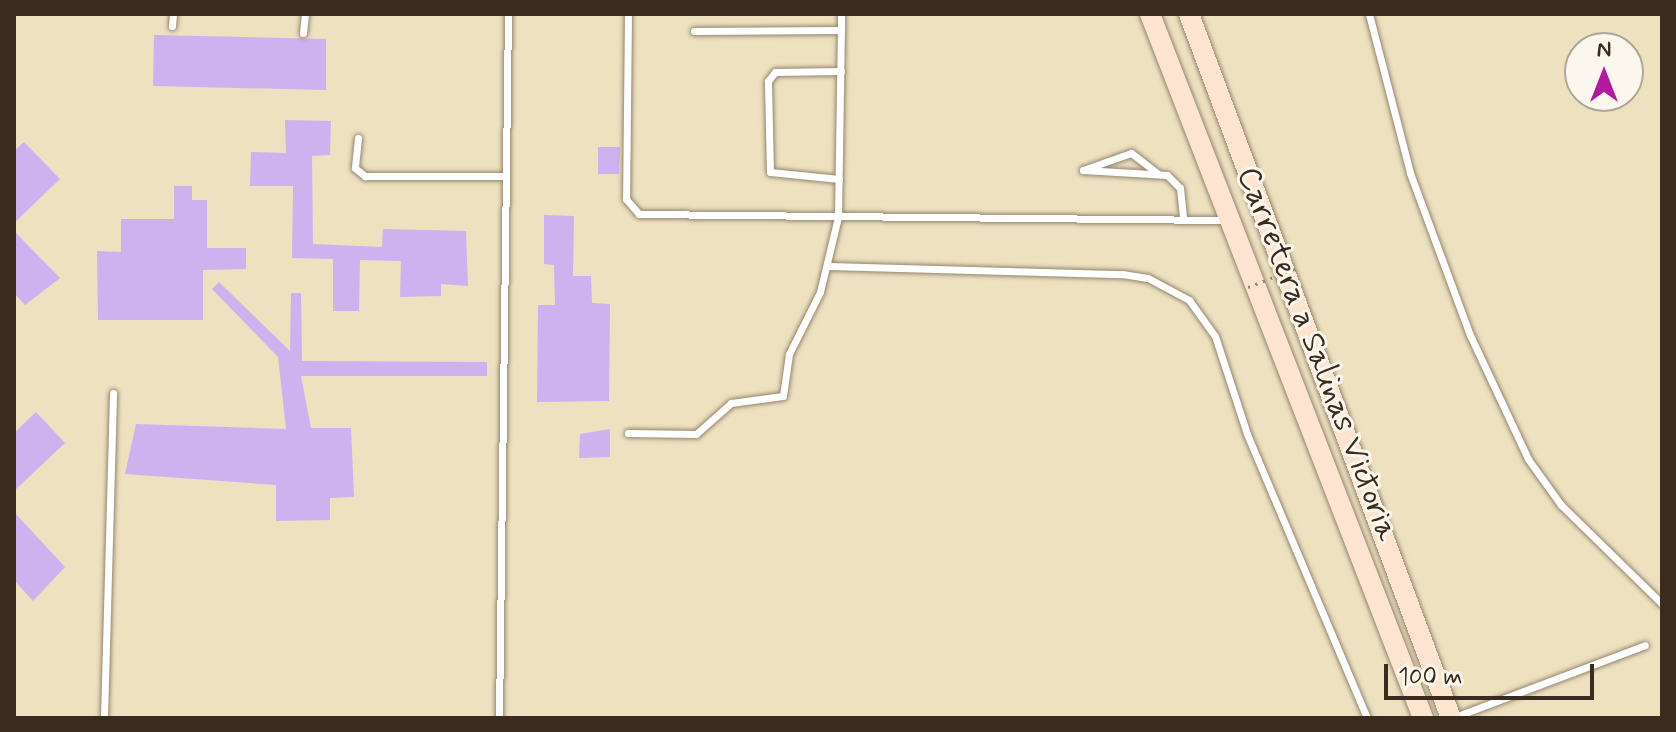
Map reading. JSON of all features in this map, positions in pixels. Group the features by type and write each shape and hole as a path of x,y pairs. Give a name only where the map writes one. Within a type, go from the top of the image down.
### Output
{"main road":[{"name":"Carretera a Salinas Victoria","path":"1150,14 1235,220 1423,718"},
{"name":"Carretera a Salinas Victoria","path":"1189,14 1452,718"}],"lane":[{"path":"172,26 173,14"},
{"path":"303,33 305,14"},
{"path":"499,718 508,14"},
{"path":"628,14 630,208 647,216 1235,220"},
{"path":"628,433 696,434 731,403 783,396 789,354 829,266 838,217 841,14"},
{"path":"1369,14 1421,203 1470,335 1528,459 1561,505 1662,604"},
{"path":"694,31 841,30"},
{"path":"839,179 770,172 768,81 775,72 841,71"},
{"path":"358,138 355,168 365,176 506,176"},
{"path":"1157,173 1091,176 1083,170 1131,153 1180,188 1183,219"},
{"path":"829,266 1122,274 1148,278 1189,300 1215,336 1247,434 1367,718"},
{"path":"104,718 113,393"},
{"path":"1452,718 1645,645"}],"path":[{"path":"1248,287 1297,268"}],"building":[{"path":"154,35 326,39 326,90 153,86"},
{"path":"285,120 331,121 330,155 312,156 313,244 382,247 383,229 466,231 468,286 441,284 441,296 400,297 401,261 360,260 359,311 333,311 333,259 292,258 293,186 250,186 251,152 286,153"},
{"path":"24,142 60,179 14,223 14,151"},
{"path":"598,147 620,147 619,174 598,174"},
{"path":"174,186 192,186 192,200 207,200 207,248 246,248 246,269 203,270 203,320 98,320 97,251 121,252 121,219 174,219"},
{"path":"544,215 574,216 573,276 591,276 592,303 610,304 609,401 537,402 538,305 555,305 554,265 544,264"},
{"path":"14,231 60,278 25,305 14,293"},
{"path":"219,282 290,351 291,293 301,293 302,361 487,362 487,376 301,376 311,428 351,428 354,497 330,498 330,520 276,521 276,485 125,474 136,424 286,429 278,357 212,289"},
{"path":"36,412 65,443 14,491 14,433"},
{"path":"610,429 610,457 579,458 580,434"},
{"path":"14,512 65,567 33,601 14,580"}]}
